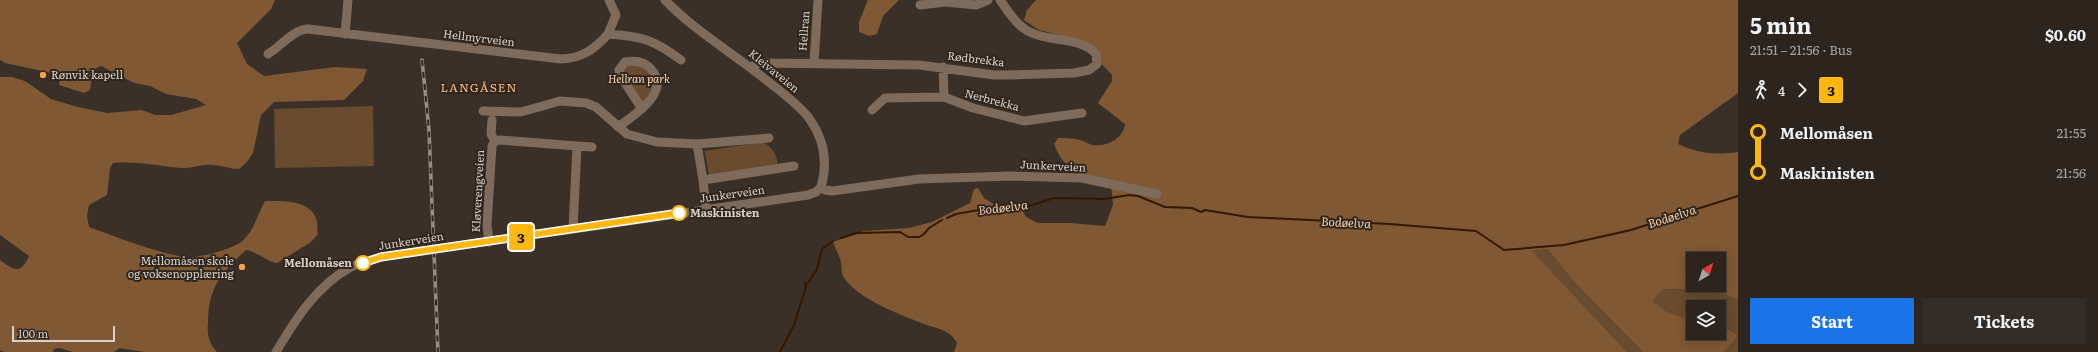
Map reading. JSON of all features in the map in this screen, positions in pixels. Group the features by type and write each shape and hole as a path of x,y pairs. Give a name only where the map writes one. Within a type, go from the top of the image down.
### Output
{"street":[{"path":"345,34 348,0"},
{"path":"609,0 616,15 608,34 647,39 655,42 682,60"},
{"name":"Kleivaveien","path":"665,0 693,25 751,67 797,105 813,125 820,140 824,154 825,171 821,187"},
{"name":"Hellran","path":"814,63 818,0"},
{"path":"920,5 945,2 976,5 988,0"},
{"name":"Rødbrekka","path":"751,67 758,63 919,65 944,67 977,73 1008,75 1079,72 1089,70 1097,64 1096,54 1088,48 1036,35 1026,30 1018,24 1000,0"},
{"name":"Hellmyrveien","path":"268,54 303,29 561,59 586,54 608,34"},
{"path":"618,127 642,109 652,99 656,89 654,72 640,62 625,62 619,70 620,75 642,109"},
{"path":"944,67 944,97"},
{"name":"Nerbrekka","path":"872,110 882,100 888,97 944,97 973,108 1018,120 1082,113"},
{"path":"483,111 521,112 560,101 572,101 586,103 596,107 627,134 657,142 698,144 769,138"},
{"name":"Kløverengveien","path":"488,242 486,225 492,146 496,141 491,134 492,120"},
{"path":"496,141 500,140 592,147"},
{"path":"698,144 706,209"},
{"path":"573,229 577,146"},
{"path":"703,180 794,166"},
{"name":"Junkerveien","path":"276,352 310,301 345,271 358,264 381,257 808,195 816,192 821,187 825,190 832,191 925,179 1053,177 1082,178 1158,194"}],"green space":[{"name":"Hellran park","path":"633,62 648,70 654,85 643,104 624,79 623,68"},
{"path":"373,106 374,166 275,168 274,109"},
{"path":"762,142 769,146 776,155 777,167 709,176 705,151"},
{"path":"1547,249 1577,285 1643,352 1627,352 1531,251"},
{"path":"1663,289 1686,289 1686,292 1722,292 1738,300 1738,352 1724,352 1737,337 1726,329 1726,300 1686,300 1686,318 1667,312 1653,301"}],"shaded area":[{"path":"0,0 275,0 271,9 237,43 247,64 264,76 335,67 367,69 363,81 344,100 274,102 261,115 253,153 247,162 239,169 212,165 185,168 139,163 113,163 110,168 107,195 89,205 87,216 89,227 149,248 185,257 204,255 238,244 251,230 265,201 294,202 307,207 312,212 317,220 318,234 311,242 277,263 246,250 218,281 211,299 208,326 210,341 217,352 144,352 119,348 114,352 73,352 59,348 54,349 53,352 4,352 0,350 0,260 16,269 23,266 29,256 0,235 0,77 12,77 25,81 51,99 78,107 107,113 142,110 155,115 171,115 206,105 196,99 166,94 150,86 134,83 101,66 93,70 90,90 84,93 59,85 61,75 5,63 0,60"},
{"path":"868,0 899,0 883,16 877,34 869,36 859,32 859,22"},
{"path":"1036,0 1738,0 1738,93 1680,135 1678,144 1707,153 1738,152 1738,300 1721,292 1726,292 1726,252 1686,252 1686,289 1663,289 1653,301 1667,312 1686,318 1686,340 1726,340 1726,329 1738,336 1724,352 1643,352 1577,285 1547,249 1532,251 1627,352 954,352 957,343 948,333 881,306 858,292 849,284 842,274 841,262 833,242 864,231 909,228 932,222 970,203 974,189 978,188 984,198 992,203 1020,206 1026,217 1038,223 1070,223 1105,226 1113,205 1111,182 1084,176 1069,168 1058,154 1054,144 1058,138 1080,140 1092,145 1103,145 1118,138 1124,129 1125,124 1098,103 1112,81 1112,75 1079,40 1039,30 1024,20 1027,10"}],"waterway":[{"name":"Bodøelva","path":"947,218 956,214 996,207 1026,207 1054,198 1104,199 1129,195 1138,196 1165,207 1192,208 1201,212 1205,210 1248,217 1389,224 1476,231 1504,250 1564,245 1631,230 1738,196"},
{"name":"Bodøelva","path":"841,238 857,233 900,232 908,237 919,237 929,228 942,220"},
{"name":"Bodøelva","path":"780,352 794,325 806,287 805,283 808,283 817,269 822,249 833,241"}],"railway":[{"path":"422,60 429,130 438,352"}],"bus line":[{"name":"3","path":"363,263 381,257 679,213"}],"place":[{"name":"Rønvik kapell","path":"43,75"},
{"name":"Maskinisten","path":"679,213"},
{"name":"Mellomåsen","path":"363,263"},
{"name":"Mellomåsen skole og voksenopplæring","path":"242,267"}],"district":[{"name":"LANGÅSEN","path":"479,88"}]}
